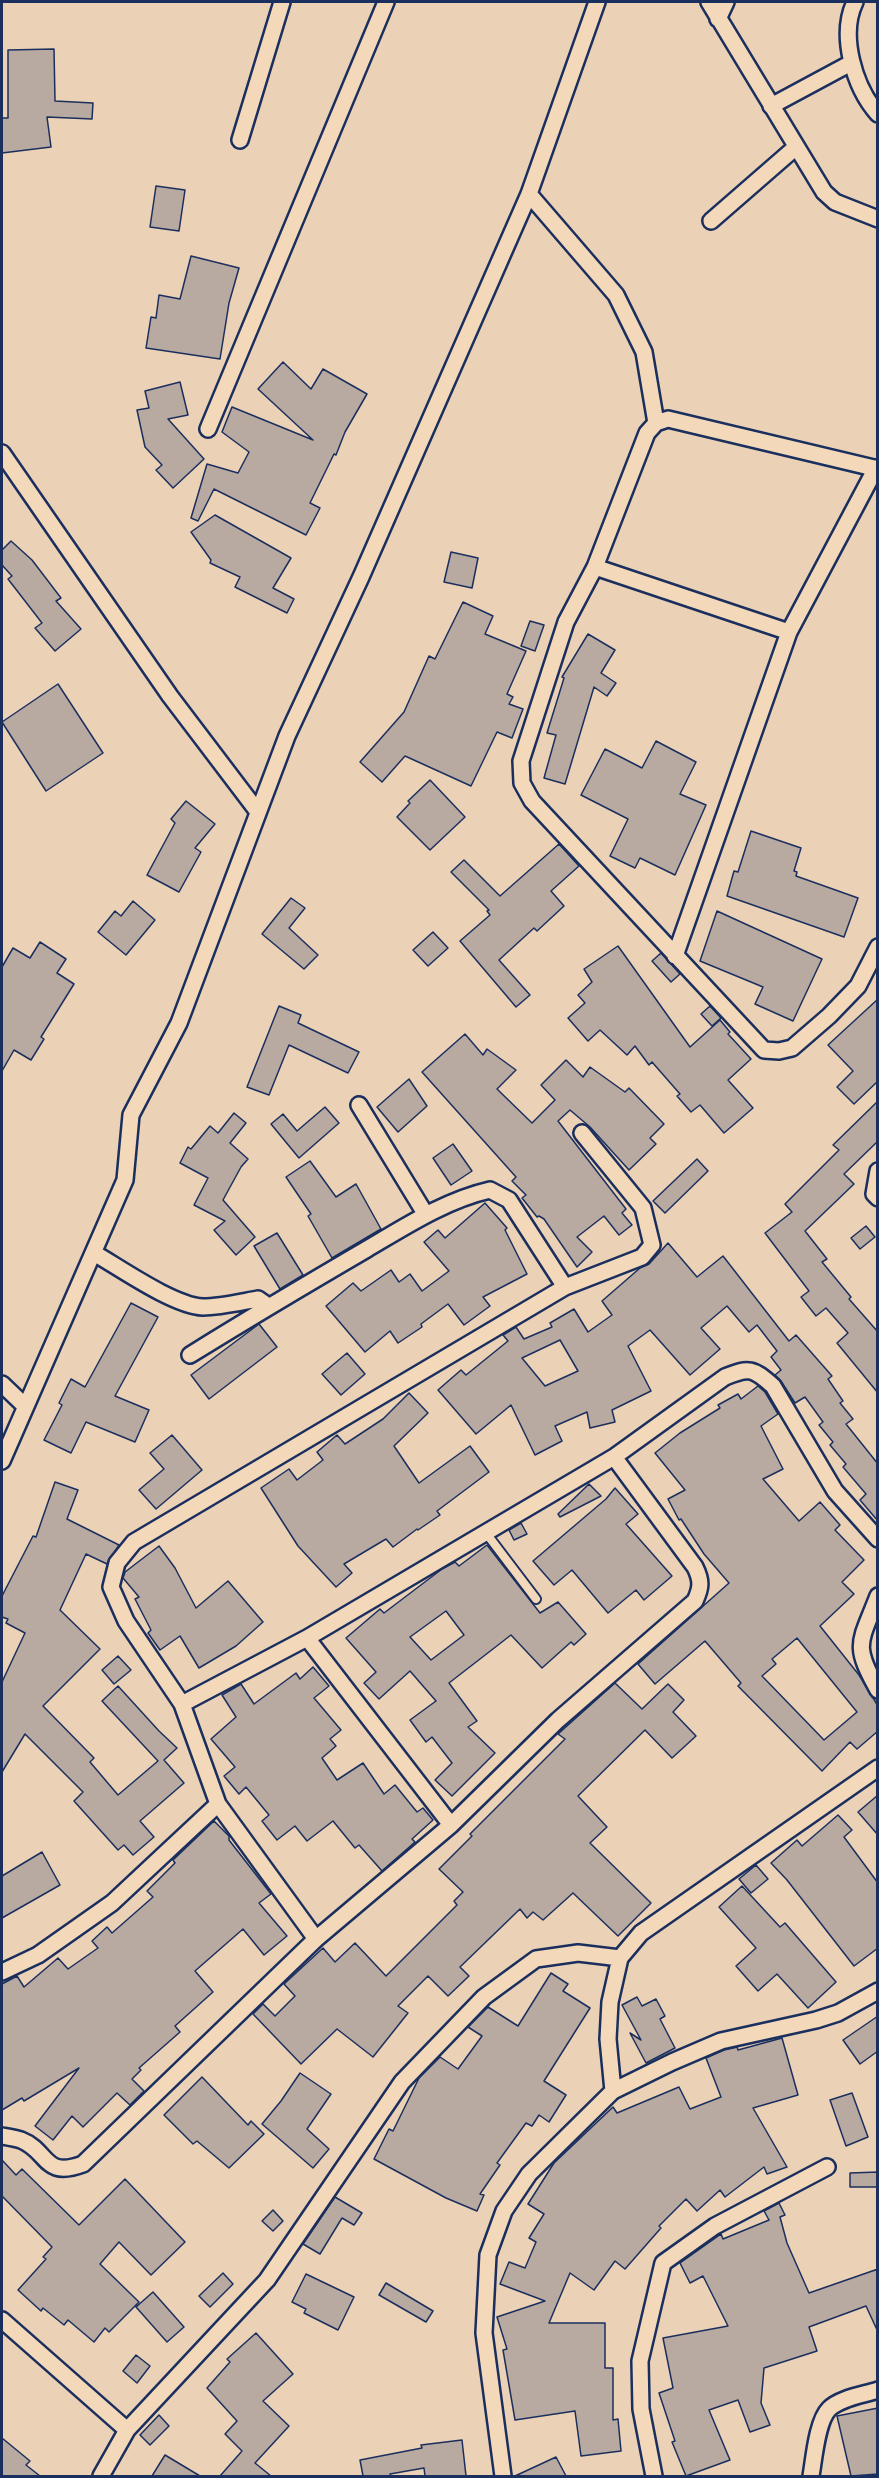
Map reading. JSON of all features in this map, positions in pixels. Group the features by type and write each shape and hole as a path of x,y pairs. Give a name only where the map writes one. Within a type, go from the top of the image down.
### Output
{"street":[{"path":"240,140 282,2"},
{"path":"208,429 386,2"},
{"path":"2,1461 125,1180 132,1115 179,1023 287,736 361,577 529,194 597,2"},
{"path":"709,2 824,192 835,202 878,219"},
{"path":"718,20 726,2"},
{"path":"855,2 849,15 851,63 866,100 878,114"},
{"path":"771,106 851,63"},
{"path":"711,221 796,147"},
{"path":"529,194 616,294 644,352 656,423"},
{"path":"675,956 789,632 877,469 668,419 656,423 647,433 595,567 562,633 520,761 522,783 532,801 675,956 764,1050 779,1051 792,1048 829,1016 858,986 878,947"},
{"path":"2,453 170,696 258,812"},
{"path":"595,567 789,632"},
{"path":"358,1105 426,1215"},
{"path":"316,1939 218,1804 182,1704 126,1621 111,1587 117,1563 134,1542 565,1287 642,1257 652,1245 643,1208 582,1133"},
{"path":"878,1171 874,1194 878,1197"},
{"path":"190,1355 268,1306 426,1215 470,1194 490,1190 509,1200 565,1287"},
{"path":"94,1253 154,1288 176,1299 201,1307 258,1299 268,1306"},
{"path":"182,1704 307,1638 614,1457 725,1377 744,1369 758,1373 773,1386 835,1491 878,1539"},
{"path":"2,1384 25,1406"},
{"path":"2,2136 22,2140 55,2167 66,2171 83,2164 316,1939 451,1825 558,1719 695,1601 701,1589 701,1578 695,1567 614,1457"},
{"path":"878,1596 860,1644 866,1670 878,1690"},
{"path":"307,1638 451,1825"},
{"path":"613,2091 608,2030 610,2002 620,1958 641,1933 673,1913 878,1768"},
{"path":"2,1972 38,1955 112,1903 218,1804"},
{"path":"101,2476 127,2430 267,2280 402,2082 484,1997 536,1959 578,1953 620,1958"},
{"path":"503,2476 484,2333 488,2255 504,2211 529,2174 613,2091 721,2041 838,2013 878,1991"},
{"path":"654,2476 641,2409 640,2361 663,2263 715,2226 826,2167"},
{"path":"2,2320 127,2430"},
{"path":"811,2476 823,2419 829,2409 838,2403 878,2390"}],"lane":[{"path":"486,1533 536,1599"}],"building":[{"path":"54,49 55,101 93,103 92,119 47,117 51,147 2,153 2,118 8,118 8,50"},
{"path":"156,186 185,190 179,231 150,227"},
{"path":"191,256 239,268 229,303 220,359 146,348 151,317 156,318 159,295 180,299"},
{"path":"283,362 311,389 323,369 367,394 345,432 336,455 334,454 310,503 320,508 306,535 214,489 198,521 191,518 207,464 238,473 249,452 222,432 232,407 313,440 258,389"},
{"path":"180,382 188,415 168,419 204,459 173,488 156,470 162,465 145,447 137,410 149,408 145,391"},
{"path":"215,515 291,558 273,588 294,599 287,613 235,587 240,577 210,563 211,560 191,532"},
{"path":"11,541 32,560 61,598 56,601 81,629 55,651 35,628 42,623 8,579 12,576 2,565 2,550"},
{"path":"451,552 478,558 472,588 444,582"},
{"path":"463,602 493,616 485,634 526,651 507,694 513,697 509,704 523,709 512,738 497,732 471,786 405,756 382,782 360,762 404,712 429,656 435,659"},
{"path":"530,621 544,625 535,651 521,646"},
{"path":"588,634 615,650 601,673 616,683 607,696 594,687 565,784 544,778 556,735 547,733 564,678 562,677"},
{"path":"58,684 103,753 46,791 2,722"},
{"path":"656,741 696,762 680,794 706,805 675,875 640,858 635,868 610,856 628,819 581,795 605,749 642,768"},
{"path":"430,780 465,817 430,850 397,817 410,803 408,801"},
{"path":"186,801 215,824 195,848 201,852 179,892 147,875 175,823 171,819"},
{"path":"751,831 801,848 794,871 797,872 796,876 858,898 844,937 727,896 734,871 738,872"},
{"path":"559,844 579,866 551,891 564,906 537,931 534,928 499,960 530,995 516,1007 460,941 490,915 487,911 489,910 451,872 464,860 500,896"},
{"path":"291,898 305,908 289,928 318,955 304,969 262,934"},
{"path":"133,901 155,920 126,955 98,932 115,911 121,916"},
{"path":"717,911 822,959 793,1021 755,1004 763,987 700,961"},
{"path":"433,932 448,948 428,966 413,950"},
{"path":"40,942 66,959 57,973 74,984 41,1037 44,1039 31,1060 14,1050 2,1071 2,967 13,948 30,958"},
{"path":"618,946 690,1047 720,1020 730,1032 728,1034 751,1059 728,1080 753,1108 724,1133 700,1105 691,1112 677,1096 680,1094 652,1062 649,1065 635,1046 627,1055 600,1030 588,1041 568,1018 585,1003 578,995 592,982 584,969"},
{"path":"661,953 680,974 671,982 652,961"},
{"path":"878,999 878,1081 854,1104 837,1087 853,1071 828,1045"},
{"path":"279,1006 301,1015 298,1023 359,1052 348,1073 289,1045 269,1095 247,1087"},
{"path":"710,1006 721,1018 712,1026 701,1014"},
{"path":"465,1034 483,1055 487,1049 516,1070 497,1089 532,1123 555,1100 541,1085 566,1060 583,1077 590,1067 625,1092 629,1088 664,1124 650,1138 656,1144 629,1170 590,1127 570,1110 558,1121 626,1209 622,1213 632,1225 619,1235 604,1216 577,1237 592,1252 577,1267 544,1219 537,1217 522,1198 526,1195 512,1181 516,1177 422,1072"},
{"path":"409,1079 427,1106 398,1132 377,1107"},
{"path":"878,1101 878,1141 844,1174 854,1184 805,1231 827,1259 822,1262 851,1297 849,1299 878,1332 878,1393 837,1343 848,1333 826,1308 816,1316 801,1297 809,1291 765,1233 792,1212 785,1204 839,1150 833,1145"},
{"path":"325,1107 339,1123 299,1158 271,1124 283,1114 297,1131"},
{"path":"234,1113 246,1123 230,1143 248,1159 241,1167 223,1200 255,1237 236,1255 214,1230 225,1221 194,1205 208,1178 180,1163 188,1147 191,1149 210,1126 218,1133"},
{"path":"453,1144 472,1171 451,1185 433,1158"},
{"path":"697,1159 708,1171 665,1213 653,1201"},
{"path":"310,1161 336,1197 356,1184 381,1229 332,1258 308,1216 311,1214 286,1177"},
{"path":"485,1203 507,1228 505,1230 527,1274 483,1297 490,1306 464,1325 448,1304 421,1324 422,1327 398,1343 390,1331 365,1352 326,1306 353,1283 361,1291 391,1270 399,1282 410,1274 422,1291 449,1271 424,1242 438,1230 445,1238"},
{"path":"866,1226 875,1237 860,1249 851,1238"},
{"path":"277,1233 303,1275 280,1289 254,1246"},
{"path":"668,1243 697,1277 723,1256 789,1341 796,1335 832,1376 828,1379 843,1401 840,1403 853,1419 846,1424 878,1464 878,1521 860,1500 866,1494 843,1467 846,1464 830,1445 833,1442 819,1425 823,1422 805,1397 795,1403 775,1375 781,1370 771,1357 777,1351 757,1325 749,1332 727,1306 701,1328 720,1349 690,1375 650,1330 628,1346 651,1391 612,1410 615,1422 590,1428 587,1412 555,1426 562,1441 535,1455 511,1405 476,1434 438,1390 461,1370 466,1375 508,1341 503,1335 516,1327 524,1339 552,1327 550,1323 574,1309 588,1332 612,1315 602,1301 640,1268 649,1264","holes":["560,1340 578,1371 545,1386 522,1358"]},
{"path":"131,1303 158,1317 115,1396 149,1410 135,1442 86,1422 71,1453 44,1440 62,1405 59,1403 71,1379 85,1387"},
{"path":"259,1324 277,1347 209,1399 191,1375"},
{"path":"347,1353 365,1374 341,1395 322,1374"},
{"path":"758,1386 765,1392 778,1414 761,1426 783,1469 763,1479 799,1521 820,1502 840,1525 835,1530 864,1560 842,1582 854,1594 820,1626 859,1675 878,1706 878,1731 857,1749 850,1742 822,1771 738,1686 741,1683 705,1641 655,1684 638,1664 729,1583 704,1554 681,1519 679,1520 668,1499 685,1490 655,1453 680,1433 720,1408 718,1405 738,1394 741,1399","holes":["797,1638 857,1712 824,1740 762,1676 776,1664 772,1659"]},
{"path":"409,1393 428,1413 394,1446 419,1483 470,1446 489,1472 437,1511 440,1515 393,1547 386,1539 344,1564 352,1573 336,1587 298,1546 261,1488 289,1469 297,1480 323,1460 317,1452 337,1435 345,1444 383,1419"},
{"path":"172,1435 202,1470 156,1509 139,1490 164,1469 150,1453"},
{"path":"55,1482 78,1490 67,1519 119,1545 107,1564 86,1554 60,1610 100,1649 43,1706 94,1758 90,1762 118,1795 158,1761 102,1701 118,1686 177,1748 164,1760 184,1783 140,1821 154,1837 133,1855 124,1845 118,1850 74,1801 83,1792 25,1734 2,1772 2,1682 25,1633 6,1623 8,1619 2,1617 2,1596 33,1536 36,1537"},
{"path":"589,1484 601,1496 560,1517 558,1514"},
{"path":"615,1488 638,1514 626,1524 672,1576 644,1600 636,1590 608,1613 572,1570 554,1585 533,1561 606,1499"},
{"path":"521,1523 527,1534 514,1540 509,1530"},
{"path":"487,1545 540,1613 558,1602 586,1634 574,1645 571,1642 542,1668 511,1635 449,1683 477,1721 468,1727 495,1753 452,1796 435,1780 452,1763 432,1737 426,1742 410,1720 436,1701 410,1671 379,1699 364,1683 376,1672 346,1638 380,1609 384,1613 442,1569 455,1562 459,1566","holes":["446,1611 464,1635 431,1660 410,1637"]},
{"path":"159,1546 175,1568 196,1608 228,1581 263,1622 236,1646 199,1668 180,1636 160,1650 148,1633 151,1630 135,1599 139,1597 123,1578 125,1572"},
{"path":"118,1656 131,1670 114,1684 102,1670"},
{"path":"313,1667 329,1686 314,1698 341,1730 330,1739 336,1746 322,1758 337,1780 363,1763 384,1794 395,1785 417,1812 423,1808 433,1820 412,1839 415,1842 382,1871 359,1845 355,1848 333,1821 307,1841 295,1826 277,1840 262,1821 269,1815 246,1787 239,1794 224,1776 235,1767 211,1739 236,1717 222,1695 241,1684 254,1704 296,1673 300,1679"},
{"path":"615,1683 642,1709 668,1684 684,1700 673,1712 696,1736 672,1758 645,1730 578,1796 607,1827 590,1843 651,1903 618,1936 573,1893 543,1920 533,1912 527,1918 520,1909 460,1967 469,1976 448,1996 428,1976 398,2006 408,2013 373,2057 337,2029 301,2064 253,2014 263,2004 275,2016 295,1996 284,1984 323,1948 335,1962 355,1943 386,1976 457,1905 454,1901 463,1892 439,1869 472,1836 470,1834 565,1739 558,1734"},
{"path":"878,1795 878,1835 858,1812"},
{"path":"838,1815 852,1830 844,1837 878,1883 878,1948 854,1966 771,1863 797,1840 802,1846"},
{"path":"214,1821 229,1836 229,1840 271,1894 259,1903 287,1936 264,1955 243,1929 195,1971 213,1992 175,2026 180,2032 139,2068 141,2070 132,2079 144,2091 130,2105 117,2093 83,2127 72,2116 53,2140 35,2126 79,2068 24,2101 22,2098 2,2110 2,1984 17,1976 24,1987 58,1958 68,1969 98,1948 92,1941 107,1927 112,1933 153,1897 147,1891 175,1863 173,1860"},
{"path":"42,1852 60,1885 2,1918 2,1876"},
{"path":"756,1865 768,1879 751,1893 739,1879"},
{"path":"742,1886 780,1927 785,1923 836,1982 808,2008 777,1974 758,1991 736,1966 756,1948 719,1907"},
{"path":"551,1973 568,1984 563,1991 590,2008 544,2081 566,2095 549,2122 539,2115 532,2126 526,2123 497,2163 500,2165 480,2194 484,2195 477,2211 446,2198 374,2159 389,2129 393,2131 419,2078 440,2057 458,2069 482,2036 468,2027 488,2007 518,2026"},
{"path":"637,1997 642,2006 656,1999 665,2016 660,2019 675,2048 646,2063 630,2033 641,2040 622,2005"},
{"path":"878,2016 878,2051 860,2064 843,2040"},
{"path":"782,2038 798,2095 753,2108 787,2167 767,2174 764,2167 725,2197 720,2190 697,2211 686,2199 659,2226 661,2228 625,2269 615,2261 594,2290 570,2273 549,2323 605,2323 605,2368 613,2368 613,2420 618,2419 621,2451 581,2456 575,2411 515,2420 503,2350 507,2349 497,2317 545,2301 500,2284 509,2262 525,2268 536,2242 529,2238 544,2214 528,2204 554,2163 613,2107 617,2113 679,2087 690,2109 721,2097 706,2058 724,2050 737,2047 738,2050"},
{"path":"300,2073 331,2094 307,2129 329,2149 313,2168 262,2124"},
{"path":"202,2077 248,2125 251,2121 264,2134 229,2168 197,2141 193,2144 164,2115"},
{"path":"852,2093 868,2137 846,2146 830,2100"},
{"path":"2,2160 16,2175 22,2169 79,2225 125,2179 185,2242 151,2275 119,2242 100,2264 139,2302 109,2332 105,2328 94,2342 68,2320 64,2325 43,2308 41,2311 18,2290 46,2259 43,2257 52,2247 2,2196"},
{"path":"878,2172 878,2187 850,2187 850,2173"},
{"path":"335,2197 362,2213 354,2225 342,2218 320,2254 303,2244"},
{"path":"779,2203 785,2215 780,2217 787,2243 809,2293 878,2269 878,2332 866,2306 809,2327 817,2351 764,2368 761,2403 770,2425 750,2432 738,2400 709,2410 730,2460 686,2476 672,2442 675,2441 659,2393 673,2388 663,2338 728,2326 703,2276 690,2283 680,2263 721,2234 723,2239 769,2220 764,2211"},
{"path":"273,2210 283,2221 273,2231 262,2221"},
{"path":"223,2273 233,2284 210,2307 199,2296"},
{"path":"306,2274 354,2297 338,2330 304,2313 306,2309 292,2302"},
{"path":"386,2283 433,2311 426,2322 379,2295"},
{"path":"153,2292 184,2327 167,2342 136,2307"},
{"path":"256,2333 293,2374 263,2401 289,2426 255,2463 271,2476 220,2476 242,2451 225,2434 237,2421 207,2388 230,2362 227,2359"},
{"path":"136,2355 150,2366 137,2383 123,2371"},
{"path":"878,2408 878,2474 851,2476 837,2416"},
{"path":"159,2415 169,2426 150,2445 140,2435"},
{"path":"2,2438 30,2461 26,2465 40,2476 2,2476"},
{"path":"462,2440 466,2476 425,2476 424,2468 390,2474 391,2476 363,2476 360,2460 422,2448 421,2445"},
{"path":"165,2455 200,2476 152,2476"},
{"path":"556,2457 566,2476 515,2476"}]}
